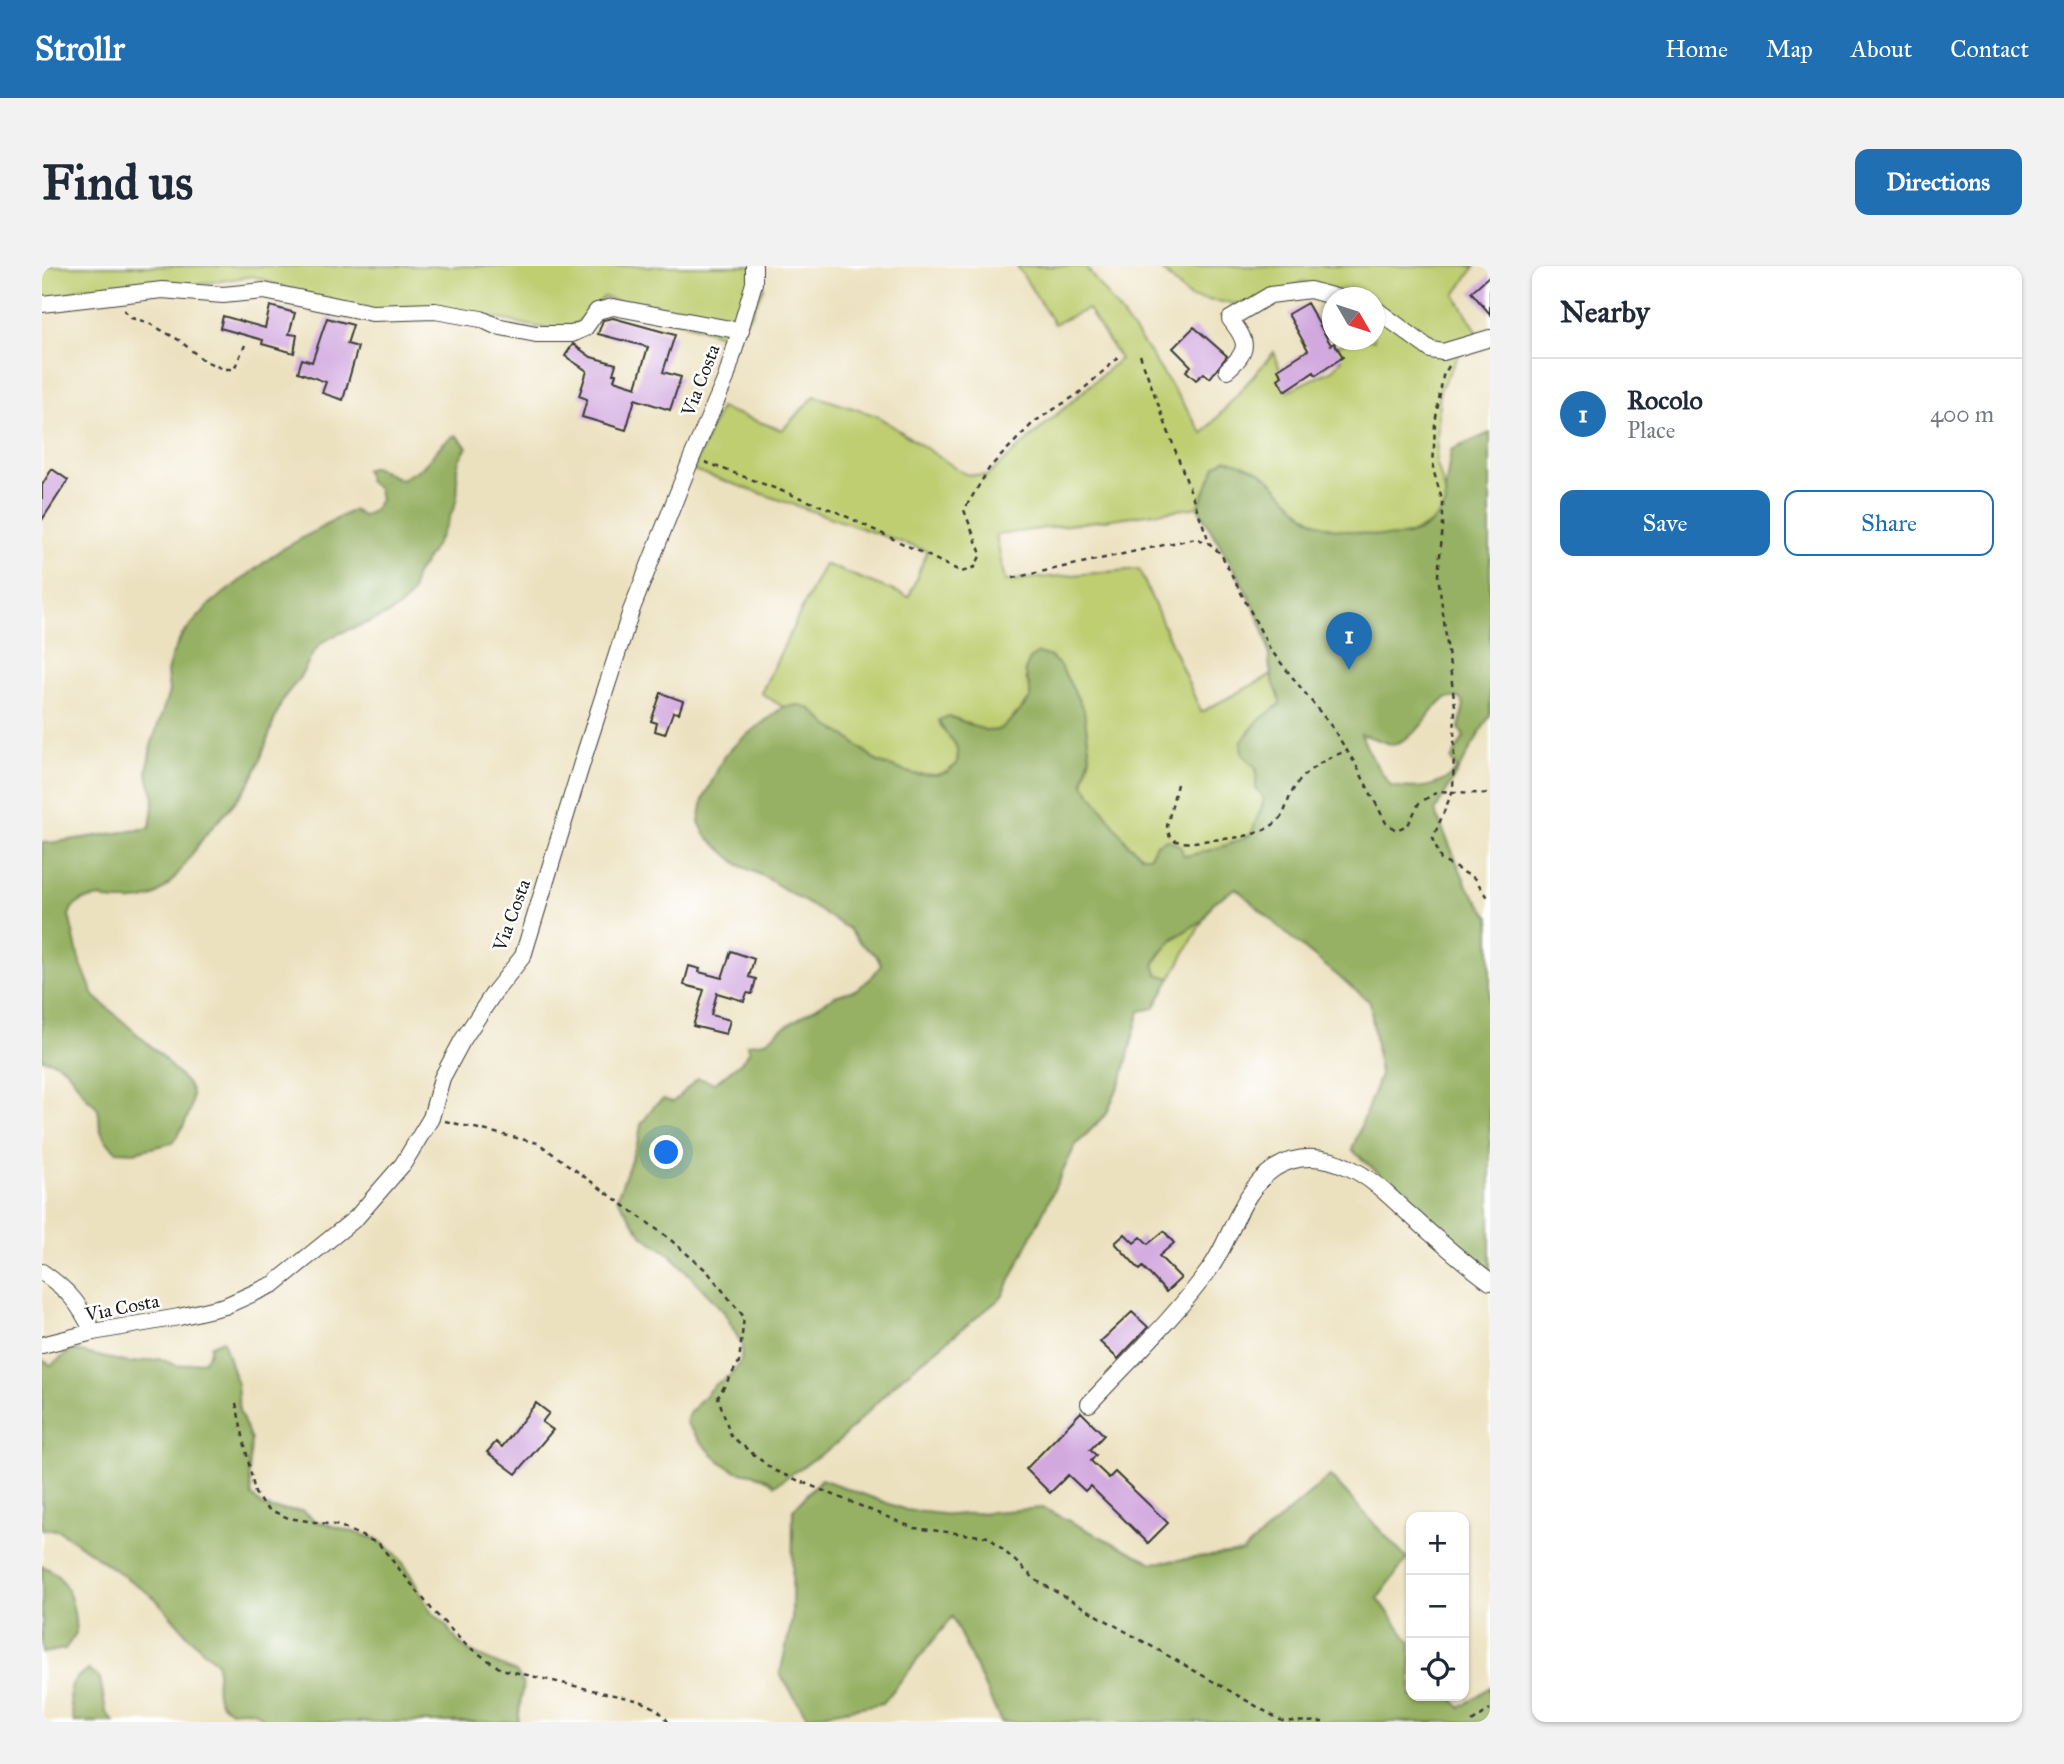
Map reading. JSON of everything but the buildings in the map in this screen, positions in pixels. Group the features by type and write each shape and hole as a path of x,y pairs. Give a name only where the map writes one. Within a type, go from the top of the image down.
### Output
{"street":[{"name":"Via Costa","path":"42,1345 225,1306 274,1284 356,1218 403,1164 431,1118 442,1078 462,1041 493,994 523,956 631,611 726,378 754,283 754,266"},
{"path":"42,304 162,290 222,295 264,291 372,313 435,311 481,319 496,326 537,334 572,334 585,328 597,311 613,307 741,331"},
{"path":"1227,370 1245,349 1242,334 1230,318 1270,295 1310,290 1322,293"},
{"path":"1385,316 1431,350 1443,352 1490,338"},
{"path":"1089,1404 1189,1297 1212,1266 1250,1192 1273,1170 1292,1159 1320,1157 1350,1168 1374,1183 1462,1262 1490,1282"},
{"path":"42,1272 80,1306 93,1332"}],"path":[{"path":"125,293 123,309 131,318 165,331 203,360 223,369 234,369 245,345"},
{"path":"1461,346 1443,376 1435,423 1433,469 1443,503 1438,575 1455,706 1453,790 1433,838 1441,860 1474,878 1490,900"},
{"path":"1140,355 1210,544"},
{"path":"692,457 835,511 962,572 975,567 981,554 964,510 990,467 1034,422 1078,394 1120,356"},
{"path":"1013,578 1196,538 1210,544 1221,554 1270,649 1332,727 1385,823 1396,830 1408,825 1419,803 1439,791 1490,793"},
{"path":"1177,784 1167,826 1170,838 1179,843 1256,834 1276,823 1287,809 1291,793 1302,778 1327,758 1347,751"},
{"path":"431,1118 538,1143 653,1225 707,1271 744,1317 740,1362 718,1397 729,1432 774,1470 914,1528 989,1537 1037,1581 1282,1721 1323,1722"},
{"path":"236,1404 255,1493 264,1507 288,1518 340,1526 379,1544 434,1612 466,1645 501,1669 640,1701 653,1706 668,1722"},
{"path":"1472,1722 1490,1709"}],"green space":[{"path":"42,266 750,266 764,288 751,314 733,339 604,297 572,328 542,328 468,312 370,318 253,276 181,287 81,288 42,307"},
{"path":"1017,266 1085,266 1145,346 1203,434 1274,352 1287,391 1333,370 1342,359 1335,350 1385,350 1385,287 1322,287 1322,290 1303,281 1255,306 1190,298 1158,266 1475,266 1455,295 1483,341 1462,349 1440,389 1436,461 1445,491 1446,505 1429,525 1403,537 1383,538 1329,529 1295,506 1264,475 1211,477 1198,507 996,535 1005,581 1139,569 1201,712 1271,675 1280,694 1280,704 1248,732 1251,762 1256,768 1256,789 1264,798 1252,831 1243,840 1182,856 1156,844 1150,856 1142,856 1129,845 1083,783 1090,756 1075,693 1061,667 1026,678 1030,699 1001,728 994,731 978,728 949,716 939,720 955,743 958,755 957,764 947,772 936,775 913,774 878,762 812,710 800,705 783,707 761,693 824,564 909,597 927,551 693,470 720,408 782,430 815,396 877,416 965,474 987,476 1120,359 1088,309 1054,324"},
{"path":"1490,433 1490,715 1435,811 1467,886 1490,917 1490,1271 1352,1150 1380,1075 1370,1002 1289,936 1236,888 1213,903 1203,920 1174,938 1159,955 1154,965 1157,974 1171,978 1154,1008 1140,1011 1123,1075 1107,1113 1075,1146 1002,1297 902,1377 836,1444 775,1485 765,1478 734,1470 721,1462 686,1422 689,1413 714,1385 729,1376 741,1361 742,1345 724,1312 670,1254 643,1236 617,1198 638,1141 641,1125 654,1106 663,1099 673,1102 698,1078 715,1083 741,1062 750,1051 747,1044 765,1042 835,996 857,989 870,979 881,965 876,955 862,945 849,929 763,876 739,865 706,836 699,822 703,800 724,756 783,707 800,705 812,710 878,762 913,774 936,775 947,772 957,764 957,748 939,720 949,716 986,730 1001,728 1030,699 1025,670 1030,659 1038,653 1051,657 1061,667 1084,710 1090,756 1083,783 1129,845 1142,856 1150,856 1156,844 1167,839 1180,846 1184,856 1240,840 1253,832 1264,798 1256,789 1256,768 1242,754 1241,742 1258,721 1280,704 1270,670 1268,646 1254,607 1198,507 1216,466 1226,459 1257,470 1272,481 1300,511 1324,526 1394,536 1417,532 1427,527 1446,505 1445,491 1451,450","holes":["1459,698 1464,705 1459,728 1464,737 1451,760 1457,769 1451,776 1435,784 1409,788 1391,786 1370,755 1361,734 1393,745 1414,732 1443,701"]},
{"path":"456,435 467,447 457,467 456,503 439,538 416,574 412,592 406,602 384,616 330,638 318,647 285,696 247,787 165,888 154,896 141,900 114,901 101,897 83,900 72,908 69,915 79,959 94,996 163,1057 192,1092 188,1116 172,1143 134,1152 116,1151 102,1135 96,1106 64,1068 42,1059 42,842 150,828 154,798 147,772 151,746 169,692 167,672 182,635 210,604 279,551 353,510 363,516 373,511 380,500 378,489 369,482 365,470 374,467 402,480 422,467 441,445"},
{"path":"1203,920 1171,978 1157,975 1154,965 1163,950 1181,933"},
{"path":"223,1340 237,1384 239,1410 251,1440 249,1475 252,1496 261,1505 272,1509 302,1511 316,1521 377,1539 395,1553 431,1612 445,1624 459,1643 470,1652 516,1672 523,1683 518,1722 265,1722 255,1712 231,1711 217,1696 217,1663 190,1638 155,1598 58,1530 42,1529 42,1360 51,1365 72,1350 129,1363 160,1359 179,1366 203,1361 209,1354 211,1345"},
{"path":"1330,1476 1406,1558 1378,1598 1406,1636 1406,1701 1455,1701 1460,1708 1490,1687 1490,1722 1001,1722 952,1617 883,1703 807,1717 780,1674 792,1620 793,1510 821,1479 906,1510 951,1515 1043,1508 1153,1563 1242,1552"},
{"path":"42,1566 59,1577 69,1593 76,1633 65,1649 42,1653"},
{"path":"88,1670 100,1678 106,1712 114,1722 74,1722 70,1692 75,1680"}],"place":[{"name":"Rocolo","path":"1349,670"}]}
